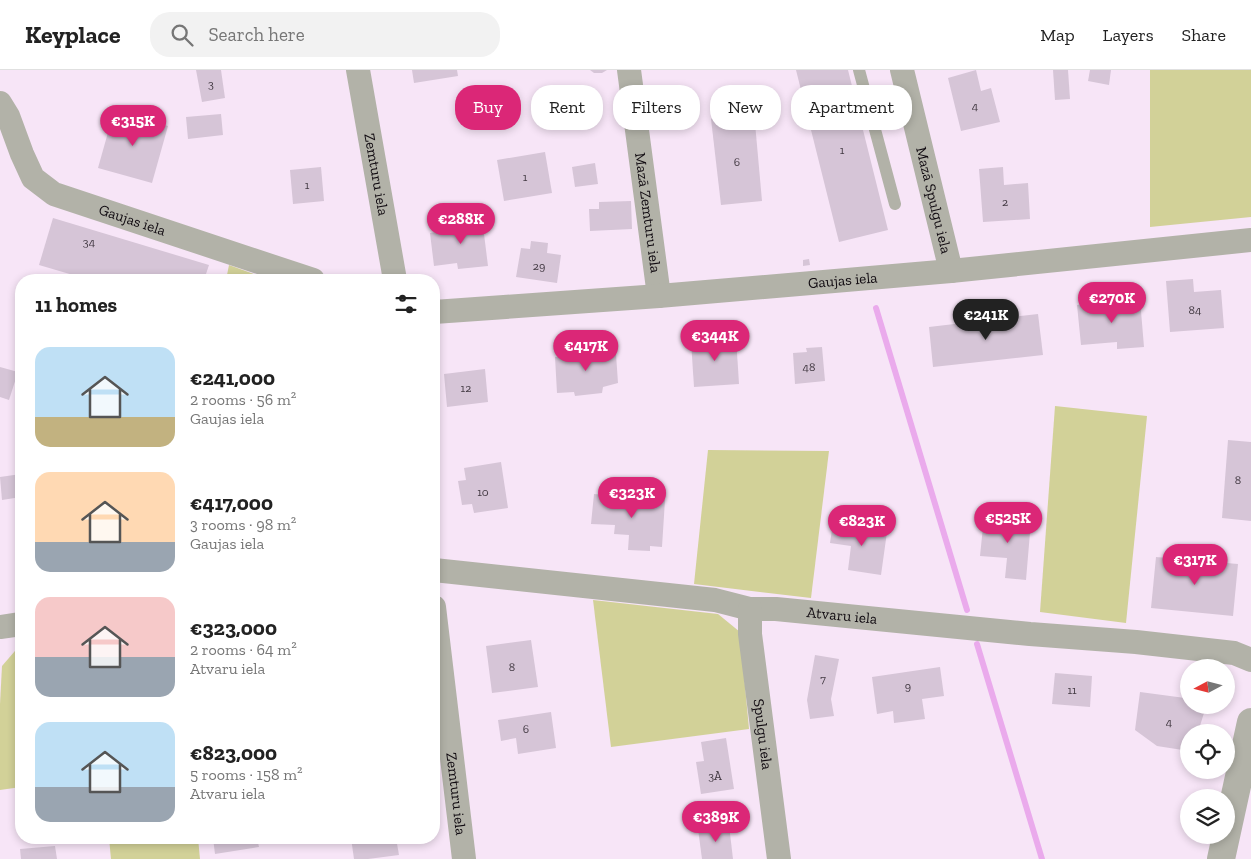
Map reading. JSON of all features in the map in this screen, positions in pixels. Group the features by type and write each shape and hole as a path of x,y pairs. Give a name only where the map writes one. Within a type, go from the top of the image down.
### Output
{"street":[{"name":"Zemturu iela","path":"358,70 394,274"},
{"name":"Mazā Zemturu iela","path":"629,70 659,296"},
{"name":"Mazā Spulgu iela","path":"902,70 951,270"},
{"name":"Gaujas iela","path":"0,103 8,116 33,178 54,194 295,274"},
{"name":"Gaujas iela","path":"440,312 659,296 951,270 1251,240"},
{"name":"Atvaru iela","path":"440,571 715,600 750,609 776,609 1030,634 1136,642 1234,653 1251,660"},
{"name":"Spulgu iela","path":"750,609 750,634 779,859"},
{"path":"0,626 15,625"},
{"name":"Zemturu iela","path":"440,657 464,859"},
{"path":"1222,859 1251,722"}],"lane":[{"path":"859,70 895,204"}],"shaded area":[{"path":"1150,70 1251,70 1251,217 1150,227"},
{"path":"229,265 254,274 227,274"},
{"path":"1055,406 1147,416 1126,623 1040,612"},
{"path":"708,450 829,451 811,598 694,584"},
{"path":"593,600 718,614 740,632 749,729 611,747"},
{"path":"15,651 15,788 0,790 0,704 2,666"},
{"path":"110,844 199,844 200,859 111,859"}],"building":[{"path":"196,70 221,70 225,98 202,102"},
{"path":"412,70 457,70 458,76 414,83"},
{"path":"590,70 607,70 602,73 594,73"},
{"path":"796,70 848,70 852,85 800,85"},
{"path":"976,70 981,91 991,88 1000,122 961,131 948,78"},
{"path":"1053,70 1068,70 1070,99 1055,100"},
{"path":"1090,70 1111,70 1109,85 1088,81"},
{"path":"114,111 168,126 152,183 98,168"},
{"path":"221,114 223,135 188,139 186,117"},
{"path":"712,130 756,130 762,201 721,205"},
{"path":"811,130 863,130 888,230 839,242"},
{"path":"545,152 552,193 504,201 497,160"},
{"path":"595,163 598,184 575,187 572,167"},
{"path":"321,167 324,201 293,204 290,170"},
{"path":"1003,167 1004,185 1028,183 1030,219 983,222 979,169"},
{"path":"631,201 632,229 590,231 589,209 599,209 599,202"},
{"path":"53,218 209,265 206,274 70,274 39,265"},
{"path":"482,218 488,266 458,269 457,263 434,266 430,233 455,229 454,222"},
{"path":"531,241 548,243 547,253 561,255 557,283 516,277 521,248 530,249"},
{"path":"809,259 810,265 803,266 803,260"},
{"path":"1193,279 1194,292 1221,290 1224,328 1170,332 1166,281"},
{"path":"1140,299 1144,347 1117,349 1117,342 1081,345 1077,305"},
{"path":"1038,314 1043,355 933,367 929,327"},
{"path":"736,337 739,384 694,387 691,341"},
{"path":"822,347 825,381 795,384 793,353 807,352 806,348"},
{"path":"601,348 600,354 616,354 618,383 603,387 602,393 575,396 574,392 557,393 555,357 575,354 574,350"},
{"path":"0,367 15,371 15,381 9,400 0,397"},
{"path":"485,369 488,402 447,407 444,374"},
{"path":"1228,440 1251,442 1251,521 1222,518"},
{"path":"501,462 508,508 474,513 472,504 462,505 458,481 466,480 464,468"},
{"path":"15,475 15,498 2,500 0,477"},
{"path":"594,494 665,500 662,547 650,546 650,551 628,550 629,535 614,534 615,525 591,524"},
{"path":"984,517 1031,521 1026,580 1005,578 1007,558 980,556"},
{"path":"833,523 887,532 881,575 848,570 851,546 830,543"},
{"path":"1156,557 1238,564 1233,616 1151,608"},
{"path":"531,640 538,687 492,693 486,646"},
{"path":"815,655 839,659 831,699 834,716 810,719 807,700"},
{"path":"940,667 944,696 922,699 925,719 894,723 893,711 877,714 872,677"},
{"path":"1055,673 1092,676 1090,707 1052,704"},
{"path":"1140,692 1180,697 1180,714 1204,714 1201,724 1180,724 1180,750 1157,746 1135,730"},
{"path":"551,712 556,748 518,754 516,738 501,741 498,720"},
{"path":"726,738 734,789 701,794 696,762 704,761 701,742"},
{"path":"729,825 733,859 702,859 698,829"},
{"path":"214,844 258,844 259,847 215,854"},
{"path":"352,844 397,844 399,855 354,859"},
{"path":"55,846 57,859 21,859 20,849"}],"waterway":[{"path":"876,308 967,610"},
{"path":"977,644 1042,859"}]}
